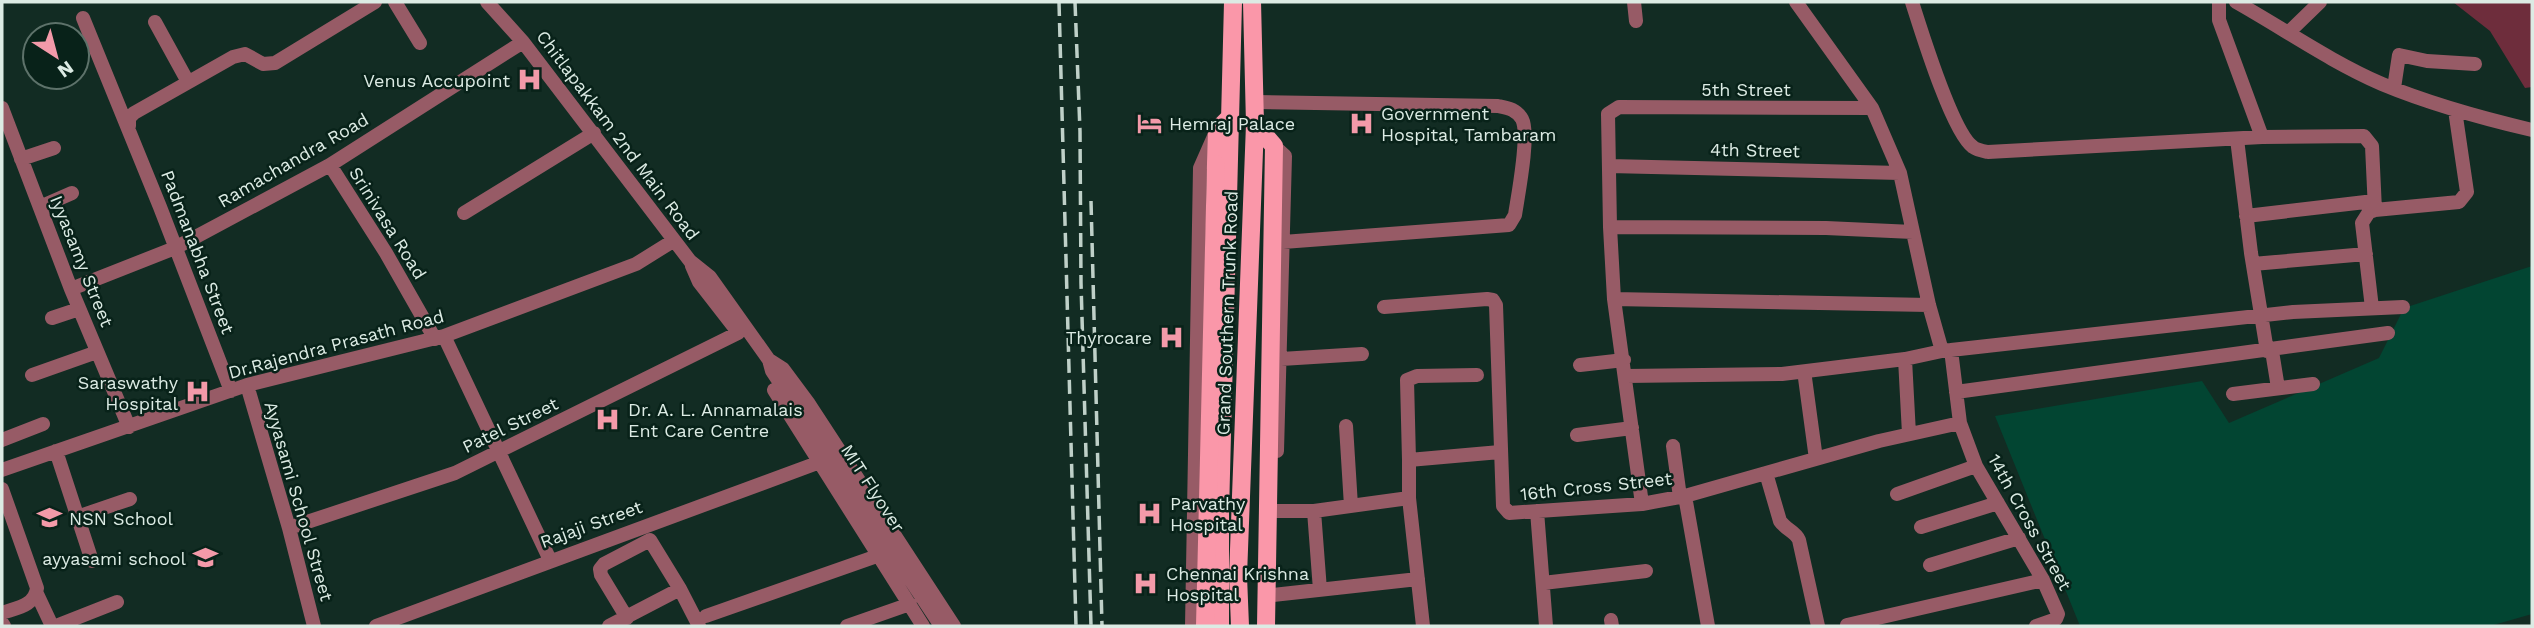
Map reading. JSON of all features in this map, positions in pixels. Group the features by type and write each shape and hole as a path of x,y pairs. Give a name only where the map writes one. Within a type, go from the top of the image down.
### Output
{"main road":[{"name":"Grand Southern Trunk Road","path":"1220,626 1223,123 1233,2"},
{"name":"Grand Southern Trunk Road","path":"1240,626 1238,576 1255,124 1252,2"},
{"path":"1205,626 1216,164 1223,123"},
{"path":"1255,124 1274,153 1266,626"},
{"path":"1193,513 1220,513"}],"street":[{"path":"129,126 129,118 134,113 239,54 252,56 268,65 275,63 375,2"},
{"path":"395,2 420,43"},
{"name":"Chitlapakkam 2nd Main Road","path":"487,2 523,42 690,261"},
{"path":"1634,2 1636,20"},
{"name":"14th Cross Street","path":"1796,2 1872,108 1900,173 1929,304 1947,350 1960,423 1976,466 2043,580 2058,614 2052,622 2036,626"},
{"path":"1912,2 1941,86 1964,137 1979,150 1988,152 2237,139 2364,136 2372,146 2374,206 2362,223 2372,308"},
{"path":"2219,2 2219,20 2262,138"},
{"path":"2236,2 2344,65 2394,88 2455,110 2532,130"},
{"path":"2288,32 2320,2"},
{"name":"Padmanabha Street","path":"83,18 129,126 231,391"},
{"path":"156,22 188,82"},
{"name":"Ramachandra Road","path":"71,289 175,248 330,165 523,42"},
{"path":"2394,88 2399,55 2427,61 2475,64"},
{"path":"1255,102 1498,106 1512,108 1525,131 1515,215 1509,225 1503,228 1283,242"},
{"name":"5th Street","path":"1609,166 1608,114 1619,107 1872,108"},
{"name":"Iyyasamy Street","path":"2,108 71,289 129,427"},
{"path":"2246,216 2462,200 2467,186 2455,110"},
{"path":"1192,626 1193,513 1189,441 1200,168 1223,123"},
{"path":"464,213 594,133"},
{"path":"2237,139 2261,315 2278,388"},
{"path":"21,159 54,148"},
{"path":"1272,626 1285,156 1274,153"},
{"name":"Srinivasa Road","path":"330,165 439,337 550,560"},
{"path":"1609,166 1609,227 1614,299 1642,504"},
{"name":"4th Street","path":"1609,166 1900,173"},
{"path":"40,207 72,193"},
{"path":"1609,227 1826,228 1913,232"},
{"name":"Dr.Rajendra Prasath Road","path":"2,470 247,385 439,337 636,264 673,241"},
{"path":"2253,264 2366,254"},
{"path":"690,261 699,282 738,333 770,368 783,369 810,404 954,626"},
{"path":"690,261 710,277 770,368 768,380 923,626"},
{"path":"1614,299 1929,304"},
{"name":"16th Cross Street","path":"1384,307 1493,300 1496,305 1504,509 1509,513 1642,504 1683,496 1909,434 1960,423"},
{"path":"1626,376 1782,374 1905,359 1947,350 2261,315 2403,307"},
{"path":"52,318 79,309"},
{"name":"Patel Street","path":"289,528 455,473 738,333"},
{"path":"1956,392 2388,333"},
{"path":"32,375 97,352"},
{"path":"1281,359 1362,354"},
{"path":"1905,359 1909,434"},
{"path":"1580,365 1624,360"},
{"name":"MIT Flyover","path":"770,368 942,626"},
{"path":"1423,626 1409,498 1407,380 1417,376 1477,375"},
{"path":"1805,378 1816,459"},
{"path":"2232,394 2313,384"},
{"name":"Ayyasami School Street","path":"247,385 289,528 314,626"},
{"path":"2,440 43,424"},
{"path":"1346,426 1351,506"},
{"path":"1577,435 1632,428"},
{"path":"1673,446 1709,626"},
{"path":"56,451 92,561"},
{"path":"1409,460 1500,452"},
{"name":"Rajaji Street","path":"376,626 820,461"},
{"path":"1897,494 1976,466"},
{"path":"1766,473 1780,521 1795,533 1799,540 1818,626"},
{"path":"2,489 37,594 54,626 117,602"},
{"path":"1275,511 1314,511 1409,498"},
{"path":"77,517 130,499"},
{"path":"1921,527 1998,503"},
{"path":"1537,510 1546,626"},
{"path":"1314,511 1320,590"},
{"path":"1930,565 2019,538"},
{"path":"627,618 600,569 646,540 652,542 702,621 880,555"},
{"path":"1543,583 1646,571"},
{"path":"1273,594 1418,579"},
{"path":"1847,625 2043,580"},
{"path":"609,626 680,589"},
{"path":"2,612 28,604 37,594"},
{"path":"847,626 873,622 910,604"}],"shaded area":[{"path":"2453,2 2532,2 2532,87 2525,88 2490,31"},
{"path":"2532,266 2532,614 2490,626 2080,626 1995,416 2202,381 2229,423 2379,358 2404,308"}],"railway":[{"path":"1059,2 1076,626"},
{"path":"1075,2 1091,626"},
{"path":"1091,201 1102,626"}],"place":[{"name":"Venus Accupoint","path":"530,80"},
{"name":"Hemraj Palace","path":"1149,123"},
{"name":"Government Hospital, Tambaram","path":"1361,123"},
{"name":"Thyrocare","path":"1172,337"},
{"name":"Saraswathy Hospital","path":"198,392"},
{"name":"Dr. A. L. Annamalais Ent Care Centre","path":"608,419"},
{"name":"Parvathy Hospital","path":"1150,513"},
{"name":"NSN School","path":"49,518"},
{"name":"ayyasami school","path":"206,558"},
{"name":"Chennai Krishna Hospital","path":"1146,583"}]}
